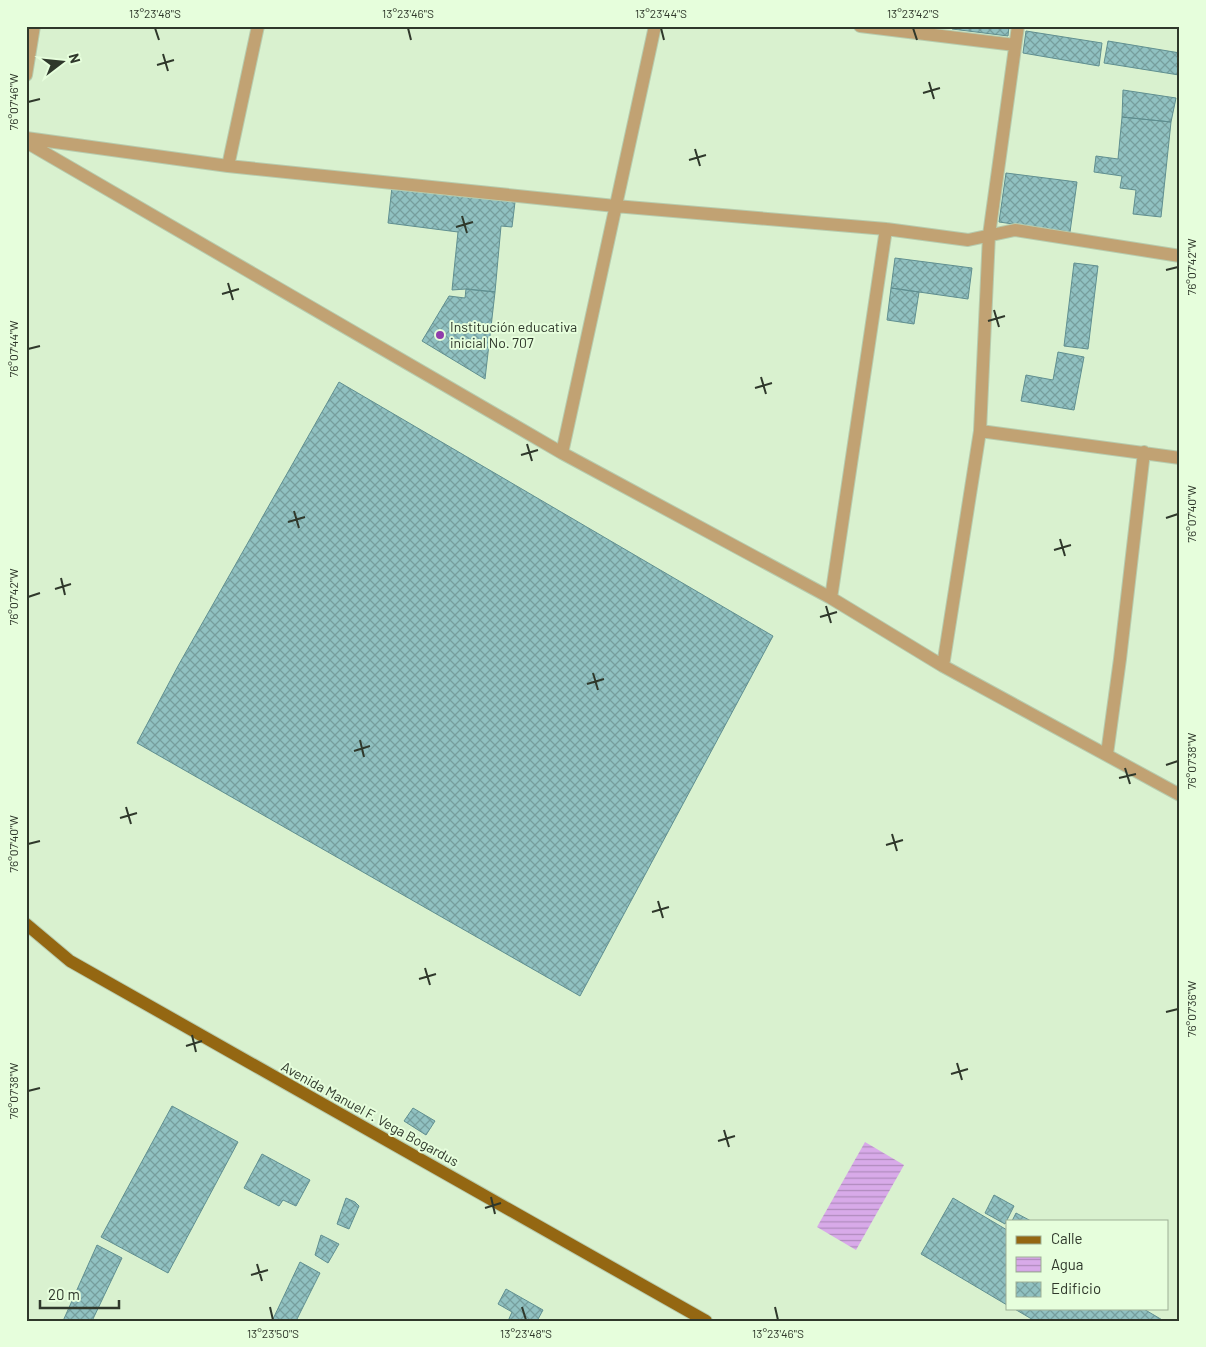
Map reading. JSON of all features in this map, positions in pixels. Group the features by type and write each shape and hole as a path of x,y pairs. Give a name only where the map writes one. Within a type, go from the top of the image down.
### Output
{"main road":[{"name":"Avenida Manuel F. Vega Bogardus","path":"26,924 70,961 706,1321"}],"street":[{"path":"26,75 34,26"},
{"path":"228,166 258,26"},
{"path":"562,453 655,26"},
{"path":"861,26 1015,46"},
{"path":"943,666 980,431 989,235 1018,26"},
{"path":"26,138 228,166 616,206 886,229 968,240 1015,230 1180,256"},
{"path":"26,142 562,453 831,598 943,666 1180,795"},
{"path":"831,598 886,229"},
{"path":"980,431 1180,458"},
{"path":"1107,754 1144,452"}],"water":[{"path":"865,1142 904,1165 856,1250 817,1227"}],"building":[{"path":"952,26 1009,26 1008,36 952,29"},
{"path":"1026,31 1102,43 1099,66 1023,53"},
{"path":"1108,41 1180,53 1179,75 1104,63"},
{"path":"1123,90 1176,98 1171,122 1122,117"},
{"path":"1122,117 1171,122 1161,217 1133,214 1136,190 1120,188 1122,176 1094,172 1096,156 1118,159"},
{"path":"1006,173 1077,182 1070,232 999,222"},
{"path":"392,187 515,202 512,227 501,226 495,292 466,289 452,290 458,232 388,223"},
{"path":"895,258 972,268 968,299 891,288"},
{"path":"1074,263 1098,266 1088,349 1064,346"},
{"path":"891,288 919,292 914,324 887,320"},
{"path":"466,289 495,292 485,379 422,341 449,296 465,298"},
{"path":"1058,352 1084,357 1074,410 1021,401 1026,375 1053,380"},
{"path":"339,382 773,636 580,996 137,743 178,666"},
{"path":"172,1106 238,1142 168,1273 101,1237"},
{"path":"413,1108 435,1121 426,1135 404,1121"},
{"path":"262,1154 310,1180 296,1206 283,1200 279,1206 244,1188"},
{"path":"994,1195 1014,1206 1005,1224 985,1213"},
{"path":"346,1198 359,1206 349,1229 337,1224"},
{"path":"953,1198 1006,1229 1006,1304 921,1254"},
{"path":"1016,1213 1029,1220 1012,1220"},
{"path":"321,1235 339,1244 328,1263 315,1255"},
{"path":"97,1245 122,1258 92,1321 63,1321"},
{"path":"300,1262 320,1273 296,1321 275,1321 273,1319"},
{"path":"506,1289 543,1310 537,1321 508,1321 512,1312 498,1304"},
{"path":"1016,1310 1145,1310 1164,1321 1035,1321"}],"place":[{"name":"Institución educativa inicial No. 707","path":"440,335"}]}
